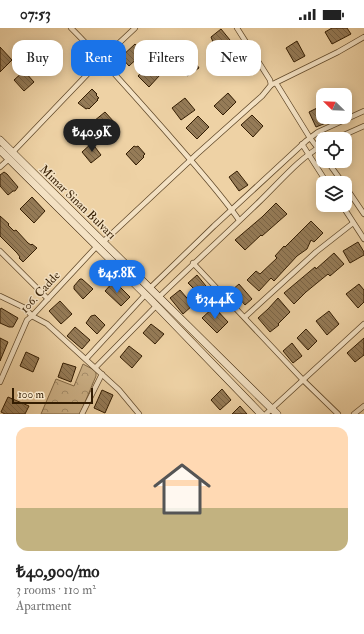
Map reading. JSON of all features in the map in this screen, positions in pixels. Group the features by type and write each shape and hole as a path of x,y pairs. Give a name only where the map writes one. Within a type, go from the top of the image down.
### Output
{"main road":[{"name":"Mimar Sinan Bulvarı","path":"0,140 11,156 100,244 156,306 261,414"},
{"name":"Mimar Sinan Bulvarı","path":"0,150 11,156"},
{"name":"Mimar Sinan Bulvarı","path":"100,244 150,288 272,412"}],"street":[{"path":"71,28 83,40"},
{"path":"122,40 135,28"},
{"path":"237,28 270,80 316,146"},
{"path":"273,84 338,52 364,37"},
{"path":"0,167 86,76"},
{"path":"117,76 191,160 232,209 239,220"},
{"name":"106. Cadde","path":"0,382 27,320 100,244 262,96 273,84"},
{"path":"150,288 302,144 318,132 364,111"},
{"path":"351,132 364,126"},
{"path":"302,144 322,176"},
{"path":"159,297 308,154 316,149"},
{"path":"352,196 364,214"},
{"path":"346,212 364,239"},
{"path":"245,317 316,252 353,223"},
{"path":"0,252 48,299"},
{"path":"193,263 303,380 338,414"},
{"path":"86,359 146,295"},
{"path":"0,296 24,308 32,316 47,324 96,367 119,390 139,414"},
{"path":"96,367 156,306"},
{"path":"272,412 303,380 364,324"},
{"path":"82,414 102,374"},
{"path":"354,414 364,406"}],"green space":[{"path":"83,364 96,371 96,376 80,414 41,414 56,379 74,386"}],"building":[{"path":"332,28 347,28 351,34 332,44 325,32"},
{"path":"221,29 230,40 212,40 211,37"},
{"path":"297,41 305,56 294,62 286,48"},
{"path":"134,45 134,61 129,66 126,63 126,52"},
{"path":"0,47 12,60 0,72"},
{"path":"18,76 29,76 34,82 24,91 14,80"},
{"path":"138,76 159,76 149,87"},
{"path":"92,89 99,98 89,109 86,109 78,103"},
{"path":"228,93 236,102 223,115 214,106"},
{"path":"185,98 195,110 181,120 172,108"},
{"path":"316,108 316,124 324,124 316,127 309,112"},
{"path":"105,112 115,123 103,132 94,121"},
{"path":"252,115 263,126 253,137 241,125"},
{"path":"198,116 209,127 197,139 186,128"},
{"path":"92,143 101,155 91,163 82,152"},
{"path":"134,146 138,146 145,154 136,165 126,154"},
{"path":"237,171 248,185 239,191 229,177"},
{"path":"4,172 18,187 15,191 8,195 0,186 0,175"},
{"path":"32,197 45,211 34,223 20,209"},
{"path":"276,203 287,214 245,250 235,240"},
{"path":"0,216 14,231 16,230 28,243 37,248 23,262 17,253 0,236"},
{"path":"311,221 323,233 314,242 311,240 307,249 297,256 274,281 271,278 259,291 247,280 256,271 260,274 277,258 275,256 284,246 285,247"},
{"path":"358,242 364,252 364,255 350,263 343,251"},
{"path":"334,253 344,264 330,276 328,274 294,304 284,293 315,267 316,269"},
{"path":"197,275 206,286 198,293 188,283"},
{"path":"80,279 82,279 93,289 83,299 74,289 74,286"},
{"path":"114,281 130,297 121,306 105,291"},
{"path":"239,284 252,299 245,305 232,290"},
{"path":"359,284 364,290 364,302 358,308 346,294"},
{"path":"180,290 193,305 183,314 170,298"},
{"path":"278,298 290,312 278,324 279,325 270,332 258,318"},
{"path":"60,301 72,314 61,324 49,311"},
{"path":"214,307 228,322 217,333 202,318"},
{"path":"1,308 18,318 13,327 0,323"},
{"path":"329,311 339,324 327,335 316,321"},
{"path":"95,315 105,325 97,334 86,323 91,316"},
{"path":"151,324 164,334 155,344 143,333"},
{"path":"75,327 90,340 82,349 67,336"},
{"path":"306,329 317,341 308,350 297,338"},
{"path":"0,338 8,342 0,361"},
{"path":"364,338 364,355 355,362 347,353"},
{"path":"292,343 302,356 293,363 283,351"},
{"path":"129,346 142,356 132,368 120,357"},
{"path":"26,352 39,358 33,372 20,366"},
{"path":"63,363 76,367 71,382 58,377"},
{"path":"222,389 231,400 220,410 211,400"},
{"path":"102,390 113,395 105,413 94,408"},
{"path":"8,397 29,406 25,414 5,414 1,412"},
{"path":"240,406 247,414 232,414"}]}
